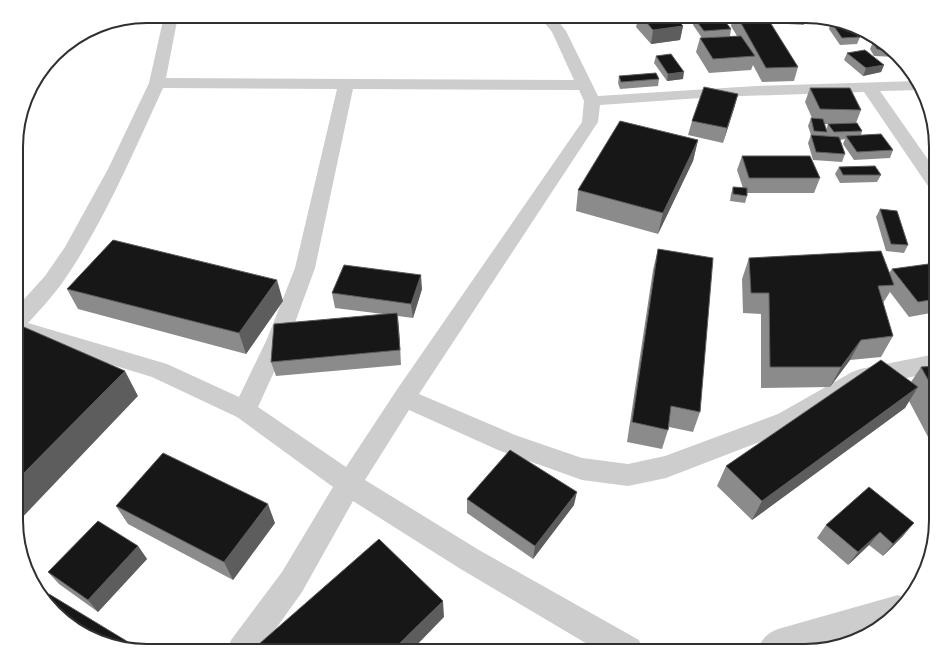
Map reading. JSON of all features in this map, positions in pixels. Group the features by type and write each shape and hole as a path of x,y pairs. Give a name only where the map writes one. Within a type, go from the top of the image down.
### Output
{"street":[{"path":"23,315 52,281 73,250 116,170 157,83 170,23"},
{"path":"247,644 292,582 348,484 404,398 590,122 589,93 558,30 552,23"},
{"path":"157,83 346,84 589,93 680,94 869,86 913,86"},
{"path":"245,410 278,338 305,268 346,84"},
{"path":"869,86 929,175"},
{"path":"23,330 159,370 245,410 348,484 469,559 616,644"},
{"path":"404,398 522,448 582,469 628,475 666,468 787,421 860,378 929,363"},
{"path":"778,644 888,612"}],"building":[{"path":"647,23 680,23 683,26 653,30"},
{"path":"698,23 726,23 731,29 704,31"},
{"path":"741,23 770,23 798,67 766,68"},
{"path":"834,27 852,32 860,37 842,38"},
{"path":"741,36 755,56 713,59 700,38"},
{"path":"865,50 884,65 866,68 847,53"},
{"path":"671,54 684,72 668,74 656,56"},
{"path":"656,73 659,79 621,82 619,76"},
{"path":"704,87 738,94 727,128 692,121"},
{"path":"810,88 850,88 861,110 820,109"},
{"path":"811,118 823,119 827,132 814,131"},
{"path":"620,121 698,140 663,213 578,190"},
{"path":"857,123 862,131 834,132 828,124"},
{"path":"881,134 893,150 857,152 846,136"},
{"path":"811,135 839,137 845,154 816,152"},
{"path":"742,156 810,156 820,178 749,178"},
{"path":"875,166 881,175 843,175 839,167"},
{"path":"733,187 747,188 747,196 733,194"},
{"path":"880,209 897,211 908,245 891,244"},
{"path":"113,240 277,280 239,333 67,289"},
{"path":"658,249 713,258 700,412 671,406 668,430 632,422"},
{"path":"881,251 894,285 878,286 893,336 861,340 841,367 770,367 769,293 751,293 749,258"},
{"path":"929,264 929,300 918,302 892,269"},
{"path":"344,265 421,275 411,304 332,293"},
{"path":"397,313 400,350 271,362 274,324"},
{"path":"23,327 125,371 23,474"},
{"path":"881,360 918,387 762,501 726,466"},
{"path":"929,366 929,381 921,367"},
{"path":"510,450 577,492 535,546 467,499"},
{"path":"163,453 268,504 224,562 116,506"},
{"path":"869,487 914,523 893,544 880,532 858,552 826,525"},
{"path":"98,521 138,546 88,600 48,572"},
{"path":"379,539 443,601 399,644 259,644"},
{"path":"49,594 129,643 100,635 85,627 65,613"}]}
